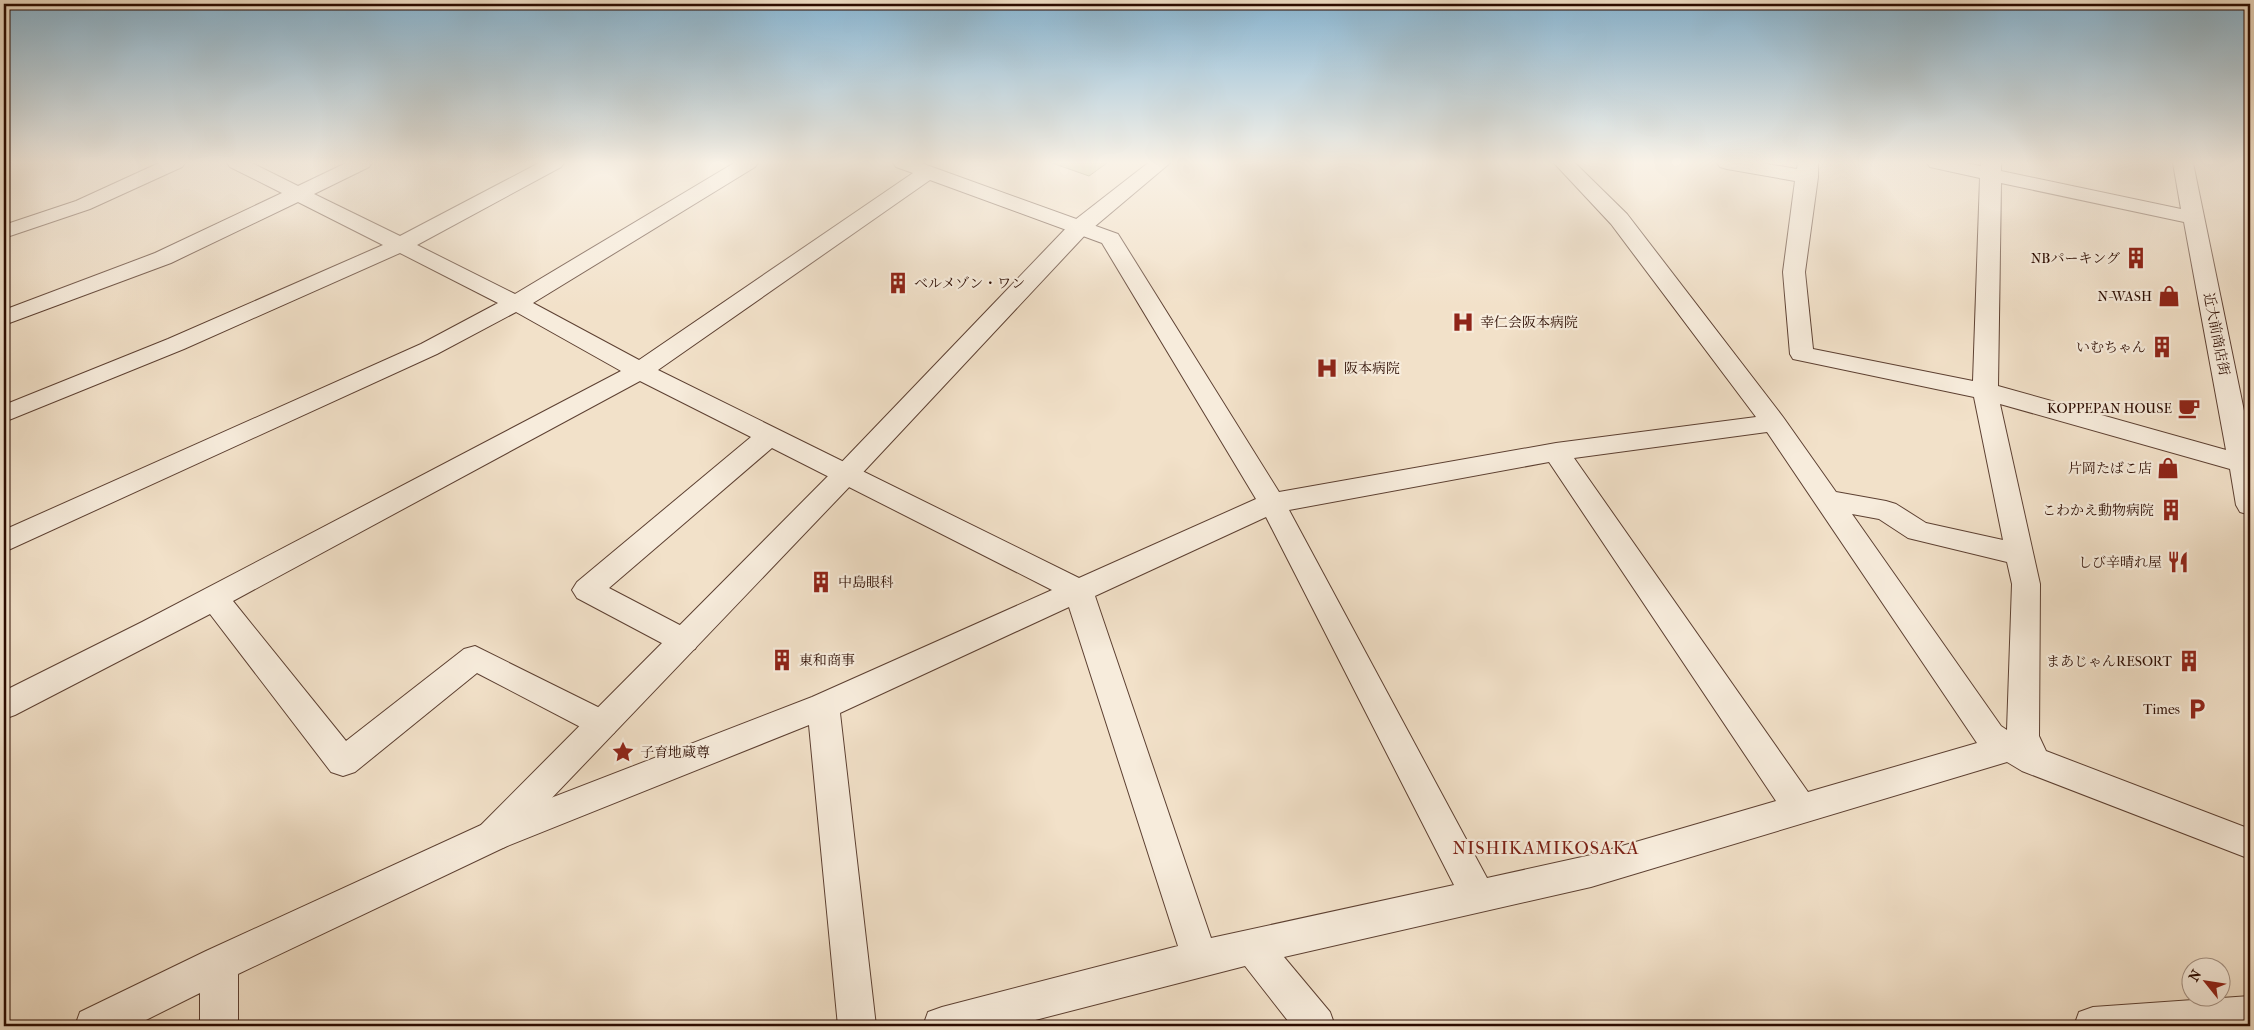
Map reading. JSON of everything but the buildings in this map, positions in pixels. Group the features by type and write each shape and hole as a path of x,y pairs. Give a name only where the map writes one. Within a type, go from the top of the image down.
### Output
{"street":[{"path":"4,232 65,211"},
{"path":"4,318 163,258 261,211"},
{"path":"334,211 516,303 640,371 1078,590 1200,958"},
{"path":"4,414 176,344 400,245 464,211"},
{"path":"4,542 429,349 516,303 668,211"},
{"path":"4,706 214,598 640,371 871,211"},
{"path":"1033,211 1110,239 1272,504 1478,896"},
{"path":"493,836 845,475 1079,228 1100,211"},
{"path":"1611,211 1774,423 1990,736 2021,754 2250,844"},
{"path":"1802,211 1794,272 1802,354 1985,390 2246,465"},
{"path":"1990,211 1985,390 2026,584 2021,754"},
{"path":"2166,211 2194,218"},
{"name":"近大前商店街","path":"2193,211 2246,465 2250,504"},
{"path":"94,1026 219,964 493,836 823,706 1272,504 1556,452 1774,423"},
{"path":"684,640 587,590 769,436"},
{"path":"1556,452 1800,809"},
{"path":"1827,500 1886,511 1918,531 2020,554"},
{"path":"214,598 343,762 475,658 603,724"},
{"path":"823,706 857,1026"},
{"path":"942,1026 1200,958 1253,948 1591,871 1800,809 2021,754"},
{"path":"1253,948 1316,1026"},
{"path":"219,964 219,1026"},
{"path":"2094,1026 2250,1015"}],"place":[{"name":"NBパーキング","path":"2136,258"},
{"name":"ベルメゾン・ワン","path":"898,283"},
{"name":"N-WASH","path":"2169,296"},
{"name":"幸仁会阪本病院","path":"1463,322"},
{"name":"いむちゃん","path":"2162,347"},
{"name":"阪本病院","path":"1327,368"},
{"name":"KOPPEPAN HOUSE","path":"2189,408"},
{"name":"片岡たばこ店","path":"2168,468"},
{"name":"こわかえ動物病院","path":"2171,510"},
{"name":"しび辛晴れ屋","path":"2178,562"},
{"name":"中島眼科","path":"821,582"},
{"name":"東和商事","path":"782,660"},
{"name":"まあじゃんRESORT","path":"2189,661"},
{"name":"Times","path":"2197,709"},
{"name":"子育地蔵尊","path":"623,752"}],"district":[{"name":"NISHIKAMIKOSAKA","path":"1546,848"}]}
